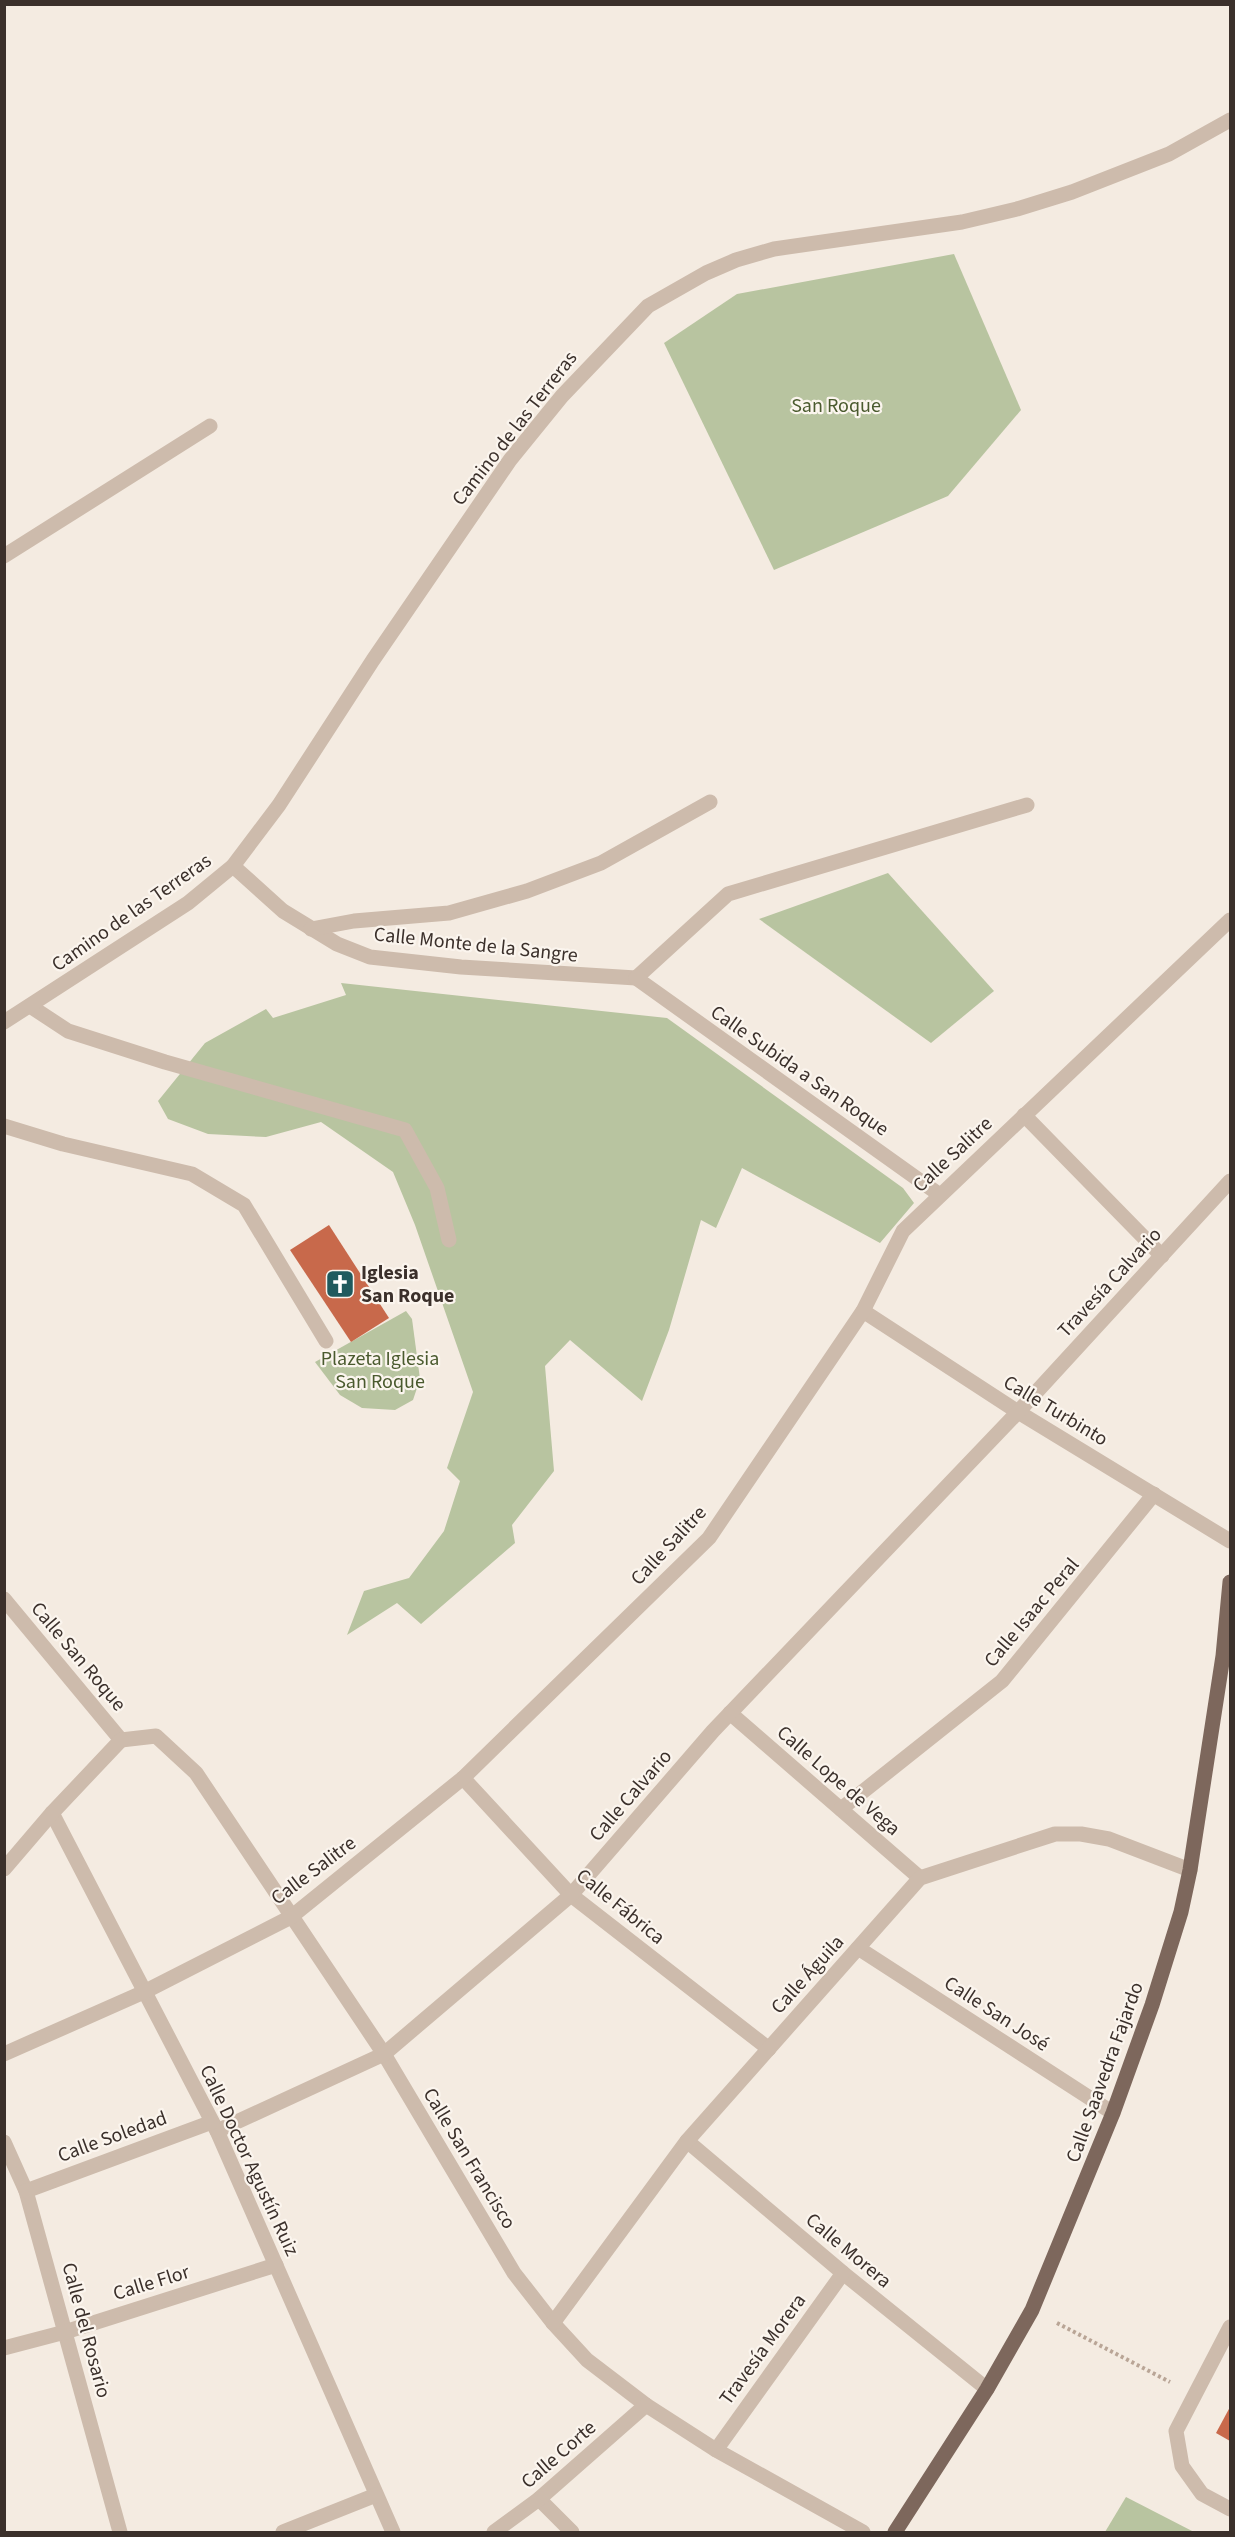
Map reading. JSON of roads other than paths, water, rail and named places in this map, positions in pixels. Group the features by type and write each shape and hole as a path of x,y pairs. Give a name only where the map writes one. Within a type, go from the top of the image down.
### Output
{"main road":[{"name":"Calle Saavedra Fajardo","path":"895,2532 987,2389 1032,2310 1113,2113 1172,1946 1190,1870 1223,1656 1230,1582"}],"street":[{"name":"Camino de las Terreras","path":"4,1022 188,903 233,866 279,805 373,660 510,460 562,396 648,306 706,273 736,260 774,249 962,222 1050,199 1169,154 1230,120"},
{"path":"4,556 210,426"},
{"path":"311,929 354,921 450,913 527,891 601,863 710,802"},
{"path":"636,978 728,894 1027,805"},
{"name":"Calle Monte de la Sangre","path":"233,866 283,911 338,944 370,957 461,967 636,978"},
{"name":"Calle Salitre","path":"4,2054 144,1992 291,1917 463,1778 709,1538 863,1311 903,1231 1230,920"},
{"name":"Calle Subida a San Roque","path":"636,978 940,1195"},
{"path":"30,1006 68,1031 199,1072 405,1130 437,1188 449,1240"},
{"path":"1024,1115 1162,1256"},
{"path":"4,1126 63,1144 192,1173 244,1204 326,1341"},
{"name":"Travesía Calvario","path":"1018,1412 1230,1181"},
{"name":"Calle Turbinto","path":"863,1311 1018,1412 1230,1541"},
{"name":"Calle Calvario","path":"215,2126 384,2055 571,1895 730,1713 1018,1412"},
{"name":"Calle Isaac Peral","path":"841,1809 1002,1681 1154,1494"},
{"name":"Calle San Roque","path":"4,1599 121,1740"},
{"name":"Calle Lope de Vega","path":"730,1713 920,1878"},
{"name":"Calle San Francisco","path":"121,1740 156,1736 196,1773 384,2055 514,2273 553,2323 587,2360 646,2405 716,2450 863,2532"},
{"path":"4,1869 52,1813 121,1740"},
{"name":"Calle Fábrica","path":"463,1778 571,1895 769,2049"},
{"name":"Calle Doctor Agustín Ruiz","path":"52,1813 215,2126 393,2532"},
{"path":"920,1878 1055,1834 1081,1834 1109,1839 1190,1870"},
{"name":"Calle Águila","path":"553,2323 687,2141 920,1878"},
{"name":"Calle San José","path":"858,1948 1113,2113"},
{"name":"Calle Soledad","path":"26,2191 215,2126"},
{"name":"Calle Morera","path":"687,2141 843,2273 987,2389"},
{"name":"Calle del Rosario","path":"4,2142 26,2191 120,2532"},
{"name":"Calle Flor","path":"4,2348 65,2332 276,2265"},
{"name":"Travesía Morera","path":"716,2450 843,2273"},
{"path":"1230,2327 1176,2431 1182,2466 1202,2494 1230,2509"},
{"name":"Calle Corte","path":"494,2532 539,2499 646,2405"},
{"path":"283,2532 376,2496"},
{"path":"539,2499 572,2532"}],"place":[{"name":"Iglesia San Roque","path":"340,1284"}],"park label":[{"name":"San Roque","path":"836,405"},
{"name":"Plazeta Iglesia San Roque","path":"380,1370"}]}
